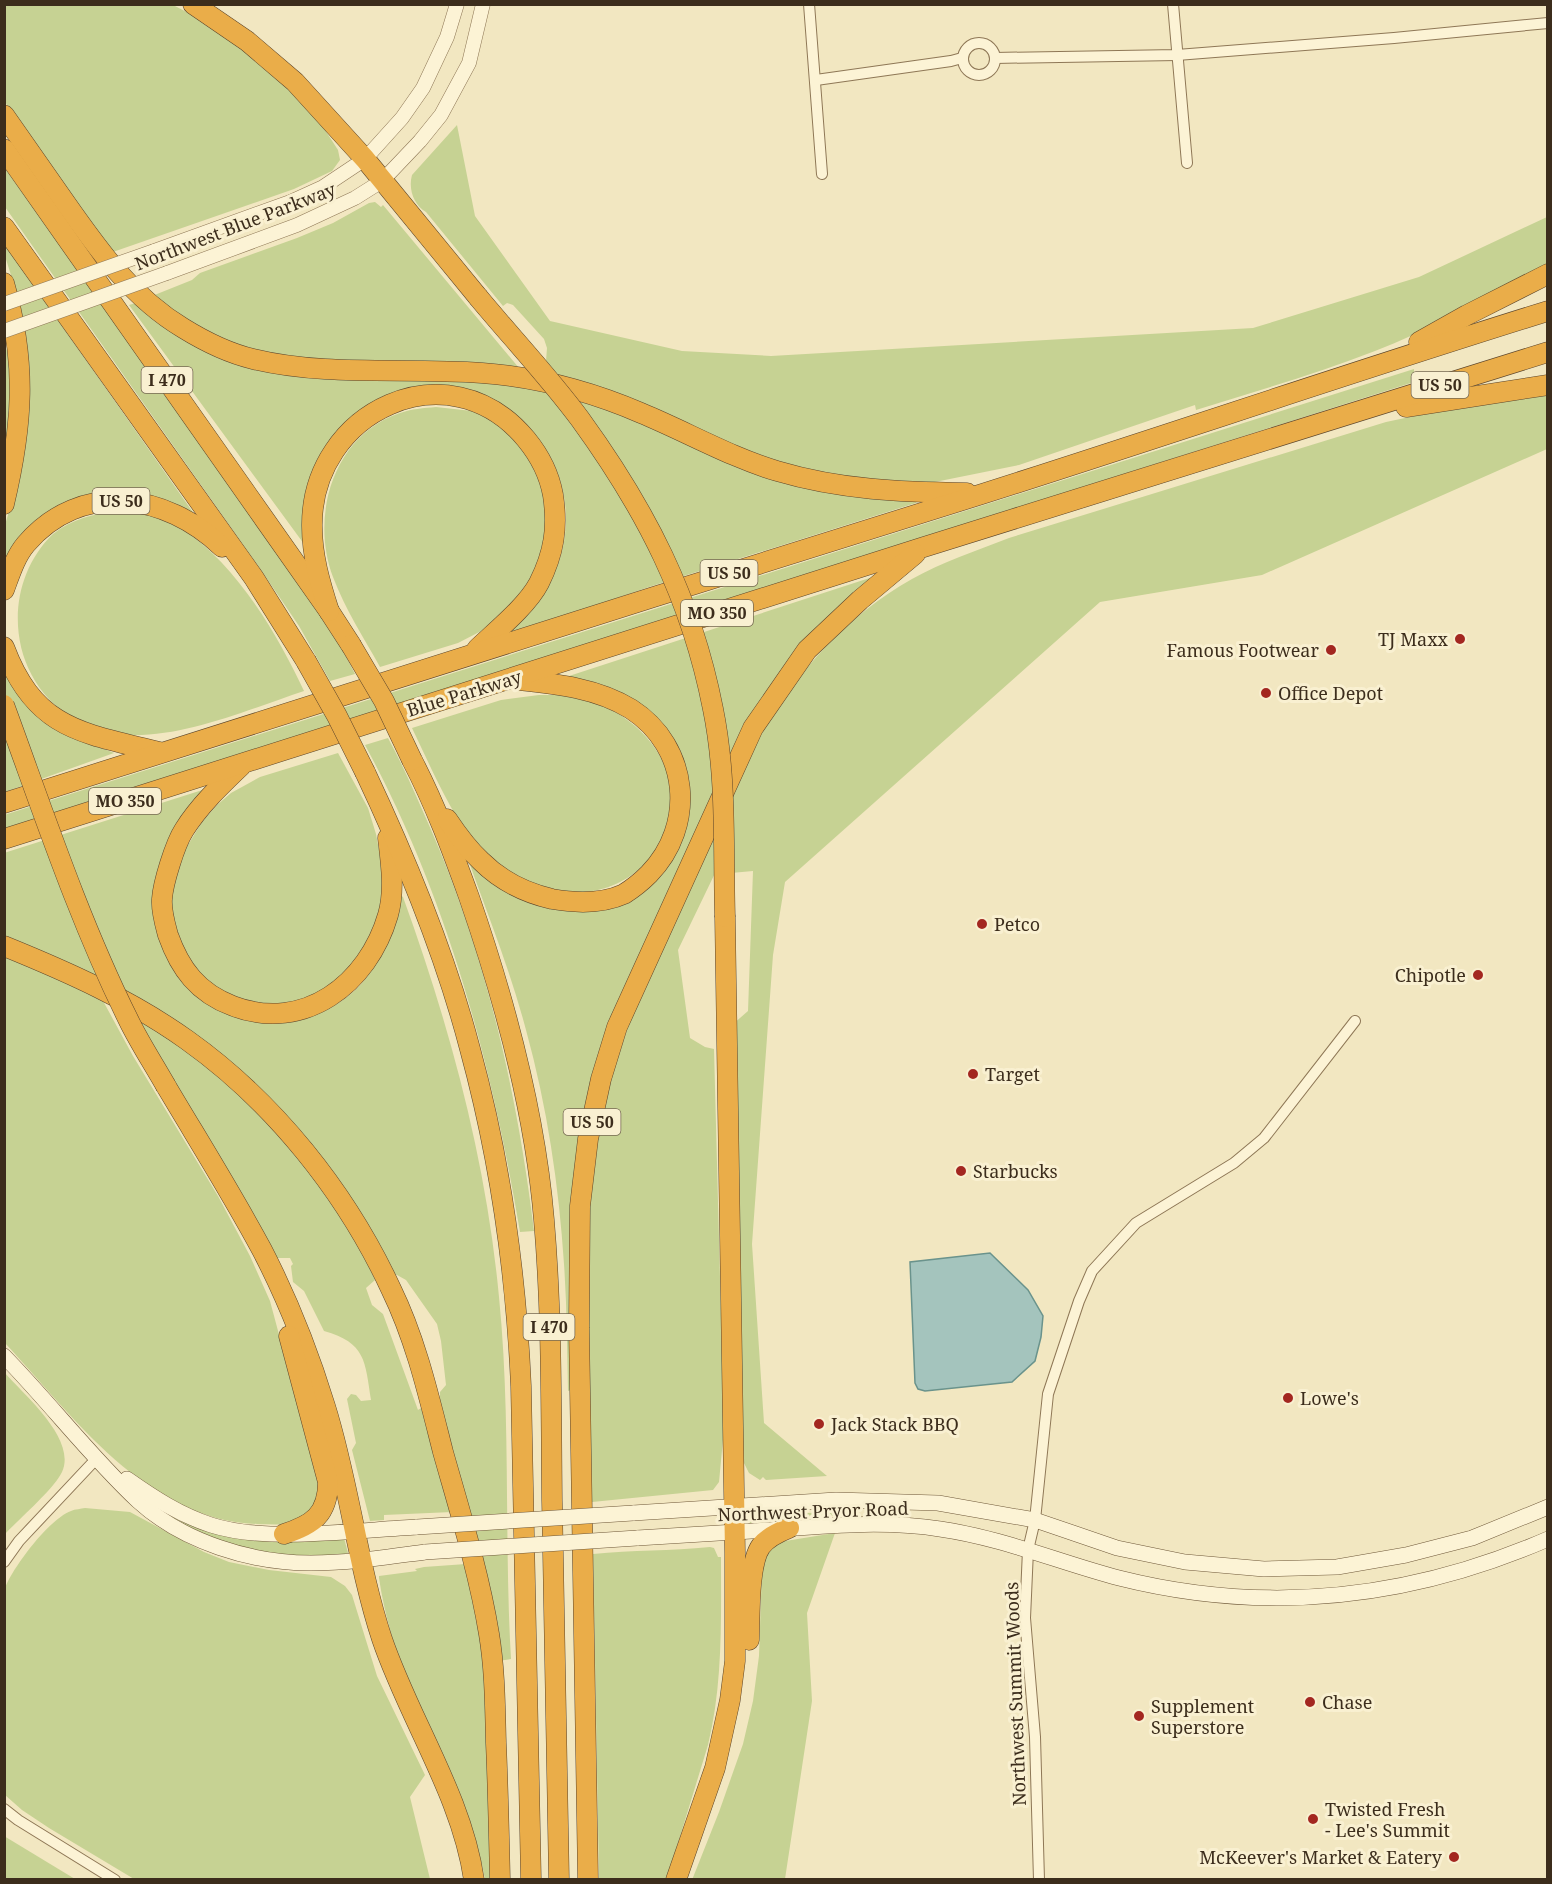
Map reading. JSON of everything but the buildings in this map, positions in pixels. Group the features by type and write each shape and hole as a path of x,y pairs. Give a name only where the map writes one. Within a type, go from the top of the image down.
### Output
{"highway":[{"path":"193,4 248,41 295,82 365,159 578,417 621,478 658,542 685,604 701,657 715,722 721,767 736,1633 730,1700 715,1768 676,1880"},
{"path":"4,115 102,255 125,282 156,310 216,346 252,359 297,367 483,373 533,380 599,396 641,412 742,459 816,481 853,488 905,492 985,493"},
{"name":"I 470","path":"4,149 351,645 384,701 428,792 454,855 496,980 526,1105 544,1218 550,1331 559,1880"},
{"name":"I 470","path":"4,227 254,578 306,661 337,716 383,810 436,941 470,1048 490,1134 510,1248 518,1325 531,1880"},
{"path":"1383,362 1467,315 1548,274"},
{"path":"4,283 18,345 21,386 18,435 4,504"},
{"name":"US 50","path":"159,752 985,493 1383,362 1548,311"},
{"name":"US 50","path":"588,1880 579,1328 580,1206 588,1139 601,1079 617,1027 753,728 807,650 860,600 924,547 1548,352"},
{"path":"1333,419 1548,385"},
{"path":"329,611 314,557 312,525 316,489 326,463 343,437 365,417 394,401 427,395 458,397 490,408 513,424 536,451 550,478 556,518 553,549 538,585 512,616 472,653"},
{"name":"US 50","path":"4,590 24,546 40,531 57,517 80,507 104,501 157,506 186,519 210,535 254,578"},
{"name":"Blue Parkway","path":"4,839 924,547"},
{"path":"4,647 21,684 42,709 84,733 159,752"},
{"path":"428,792 464,842 482,862 505,880 537,896 569,902 598,901 624,894 644,879 660,862 673,840 679,816 680,788 674,760 657,732 632,710 603,696 570,686 511,679"},
{"path":"4,705 62,864 102,964 129,1021 262,1251 292,1316 325,1406 356,1530 371,1602 383,1640 405,1698 459,1819 471,1858 474,1880"},
{"name":"MO 350","path":"4,803 159,752"},
{"path":"245,762 210,796 183,831 170,865 162,899 165,925 174,953 192,979 214,999 244,1010 271,1015 294,1012 320,1003 340,989 361,969 376,946 389,914 392,888 383,810"},
{"path":"4,946 93,984 145,1013 187,1040 225,1070 269,1111 329,1183 362,1235 392,1289 418,1358 479,1584 489,1635 494,1686 500,1880"},
{"path":"275,1278 294,1360 328,1482 326,1504 313,1521 284,1534"},
{"path":"693,1834 721,1772 741,1700 749,1653 751,1584 757,1554 761,1546 769,1539 789,1528"}],"main road":[{"name":"Northwest Pryor Road","path":"4,1356 139,1502 159,1517 209,1544 246,1555 278,1561 310,1563 362,1560 425,1552 789,1528 897,1524 939,1528 990,1538 1119,1578 1174,1589 1260,1599 1356,1594 1406,1585 1475,1567 1548,1539"},
{"name":"Northwest Pryor Road","path":"97,1458 172,1509 212,1526 240,1531 284,1534 836,1500 883,1500 938,1503 1035,1520 1117,1548 1185,1562 1264,1569 1337,1567 1406,1556 1472,1538 1548,1507"}],"street":[{"name":"Northwest Blue Parkway","path":"4,304 290,202 323,187 365,159 402,118 423,88 447,37 457,4"},
{"name":"Northwest Blue Parkway","path":"4,331 297,225 355,198 382,181 441,115 469,63 483,4"},
{"path":"808,4 822,174"},
{"path":"1173,4 1187,163"},
{"path":"995,58 1177,55 1548,23"},
{"path":"976,42 981,42 991,48 995,58 993,68 979,75 965,68 962,58 966,48 976,42"},
{"path":"816,80 962,58"},
{"name":"Northwest Summit Woods","path":"1039,1880 1035,1737 1025,1618 1028,1550 1035,1520 1048,1394 1079,1301 1092,1271 1136,1223 1234,1163 1264,1138 1355,1021"},
{"path":"4,1562 18,1541 97,1458"},
{"path":"4,1809 115,1880"}],"green space":[{"path":"4,5 173,5 204,21 275,74 318,119 338,150 340,160 332,171 294,189 110,253 5,102"},
{"path":"457,125 475,216 550,321 682,351 771,356 1253,328 1419,277 1547,217 1547,267 1441,322 1353,359 1196,410 1195,405 1019,465 925,484 822,478 558,381 546,361 547,348 544,339 513,305 507,303 503,306 418,205 413,196 412,175"},
{"path":"4,167 265,531 339,643 355,674 330,681 299,626 261,570 5,207"},
{"path":"375,202 381,207 383,205 524,374 317,361 237,347 196,328 152,296 192,280 200,273 333,223"},
{"path":"5,245 197,518 83,500 5,573 5,525 12,501 15,288 5,256"},
{"path":"136,303 204,349 438,380 524,387 594,404 664,433 917,500 916,503 652,586 518,632 510,631 548,584 562,551 566,527 565,504 552,460 539,440 524,424 505,410 468,394 453,391 345,430 304,544 129,305"},
{"path":"13,348 4,484 4,350"},
{"path":"1414,369 1414,382 5,829 4,815"},
{"path":"1547,393 1547,449 1262,575 1100,602 785,882 773,955 752,1244 764,1423 827,1476 766,1480 763,1477 760,1480 749,1473 743,1461 732,1025 748,1011 753,871 731,873 718,867 678,950 690,1038 705,1047 714,1049 724,1429 719,1482 713,1490 592,1502 586,1230 594,1151 610,1082 632,1014 758,739 789,692 824,648 865,611 912,579 935,567 1009,538 1386,422 1457,407"},
{"path":"436,407 472,411 491,419 531,454 552,514 539,575 489,627 458,643 380,667 349,612 333,577 324,529 326,504 343,458 358,439 377,424 400,413"},
{"path":"116,511 147,513 168,519 220,560 268,623 304,691 210,723 186,729 138,735 115,734 93,728 73,718 51,701 35,680 24,656 18,630 19,604 24,579 36,555 53,534 83,518"},
{"path":"888,572 797,654 604,1045 573,1389 568,1391 562,1235 546,1117 520,1009 469,862 588,910 669,859 672,746 568,680 569,676"},
{"path":"4,667 70,735 114,753 5,792"},
{"path":"539,695 575,697 612,710 641,732 653,745 662,760 671,794 669,818 662,839 651,857 636,872 618,883 597,890 575,893 552,890 520,879 500,867 475,844 456,817 412,728 501,700"},
{"path":"388,738 415,792 449,874 483,974 508,1075 534,1231 520,1232 496,1106 463,982 443,921 394,802 365,745"},
{"path":"338,753 368,808 376,834 384,876 382,913 360,962 302,1006 244,1004 201,978 179,945 171,907 172,888 183,853 202,822 231,793 260,777"},
{"path":"215,786 174,840 167,954 256,1021 273,1022 290,1021 324,1011 353,992 380,957 400,895 403,897 420,946 464,1094 493,1246 503,1342 505,1387 511,1659 498,1661 440,1420 440,1392 446,1385 437,1324 406,1280 390,1274 220,1060 5,942 4,853"},
{"path":"5,955 102,999 133,1056 218,1196 250,1256 270,1301 322,1495 311,1512 301,1520 283,1524 257,1524 217,1518 180,1504 147,1484 115,1460 86,1432 5,1343"},
{"path":"132,1016 207,1067 242,1097 274,1129 331,1200 355,1239 375,1280 366,1288 372,1305 383,1314 418,1410 421,1408 452,1512 384,1515 384,1520 370,1521 352,1450 356,1443 347,1399 351,1394 356,1395 361,1401 371,1400 365,1364 361,1355 348,1341 324,1331 304,1291 293,1282 291,1266 293,1264 290,1258 273,1258"},
{"path":"5,1373 47,1419 56,1432 65,1459 62,1472 52,1487 5,1534"},
{"path":"144,1498 256,1540 280,1542 344,1538 348,1553 295,1557 229,1546 184,1526"},
{"path":"85,1508 130,1512 204,1552 229,1562 269,1570 331,1577 345,1586 352,1595 377,1676 425,1775 410,1797 430,1879 134,1879 49,1828 22,1810 5,1795 5,1588 24,1557 53,1523 73,1510"},
{"path":"840,1511 839,1515 783,1523 750,1525 749,1519 761,1516"},
{"path":"835,1533 807,1613 812,1701 785,1879 692,1880 743,1744 753,1701 759,1656 762,1567 770,1546 779,1542"},
{"path":"714,1548 718,1557 721,1557 719,1675 713,1722 667,1879 599,1879 593,1554"},
{"path":"466,1564 482,1641 486,1681 490,1879 485,1879 470,1829 407,1682 384,1605 379,1578 379,1576 417,1571 415,1569 424,1567"},
{"path":"4,1836 75,1879 5,1879"}],"water":[{"path":"990,1253 1028,1290 1043,1316 1035,1361 1012,1382 925,1391 918,1389 915,1383 910,1262"}],"place":[{"name":"TJ Maxx","path":"1460,639"},
{"name":"Famous Footwear","path":"1331,650"},
{"name":"Office Depot","path":"1266,693"},
{"name":"Petco","path":"982,924"},
{"name":"Chipotle","path":"1478,975"},
{"name":"Target","path":"973,1074"},
{"name":"Starbucks","path":"961,1171"},
{"name":"Lowe's","path":"1288,1398"},
{"name":"Jack Stack BBQ","path":"819,1424"},
{"name":"Chase","path":"1310,1702"},
{"name":"Supplement Superstore","path":"1139,1716"},
{"name":"Twisted Fresh - Lee's Summit","path":"1313,1819"},
{"name":"McKeever's Market & Eatery","path":"1454,1857"}]}
